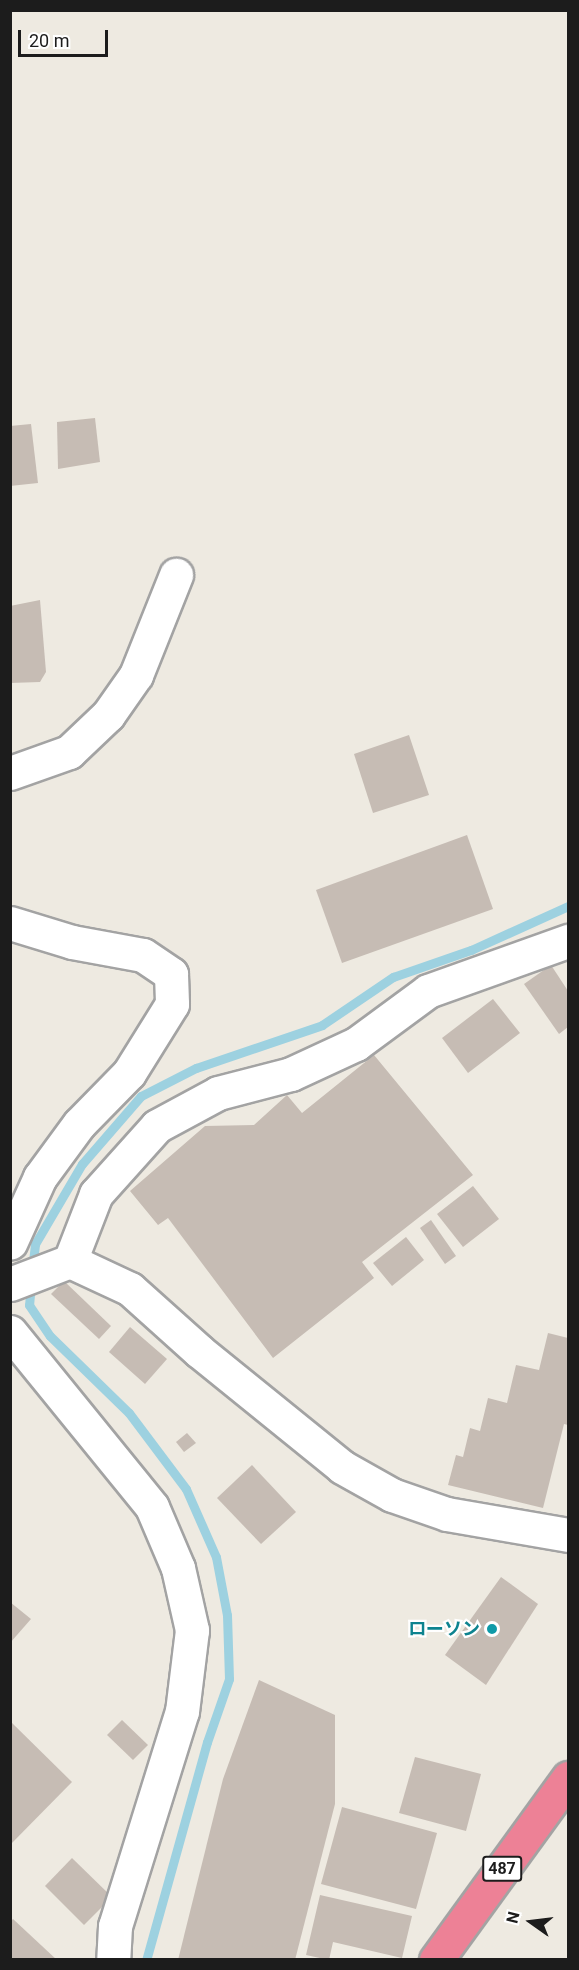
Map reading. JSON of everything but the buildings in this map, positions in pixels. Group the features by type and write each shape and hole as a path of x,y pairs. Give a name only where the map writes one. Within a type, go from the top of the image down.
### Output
{"highway":[{"name":"487","path":"436,1959 568,1778"}],"street":[{"path":"10,773 69,752 108,715 136,675 176,575"},
{"path":"10,923 72,942 143,955 171,974 172,1004 129,1073 79,1124 40,1177 10,1243"},
{"path":"70,1261 96,1194 157,1126 218,1093 291,1074 356,1044 428,991 568,941"},
{"path":"10,1284 70,1261 130,1289 199,1352 342,1467 392,1495 447,1514 568,1535"},
{"path":"10,1332 152,1507 178,1568 192,1630 182,1711 115,1926 113,1959"}],"waterway":[{"path":"32,1269 35,1244 82,1164 141,1096 196,1068 322,1025 393,977 471,950 568,906"},
{"path":"31,1283 29,1305 50,1336 129,1413 186,1489 216,1557 227,1615 229,1679 207,1742 146,1960"}],"place":[{"name":"ローソン","path":"492,1629"}]}
